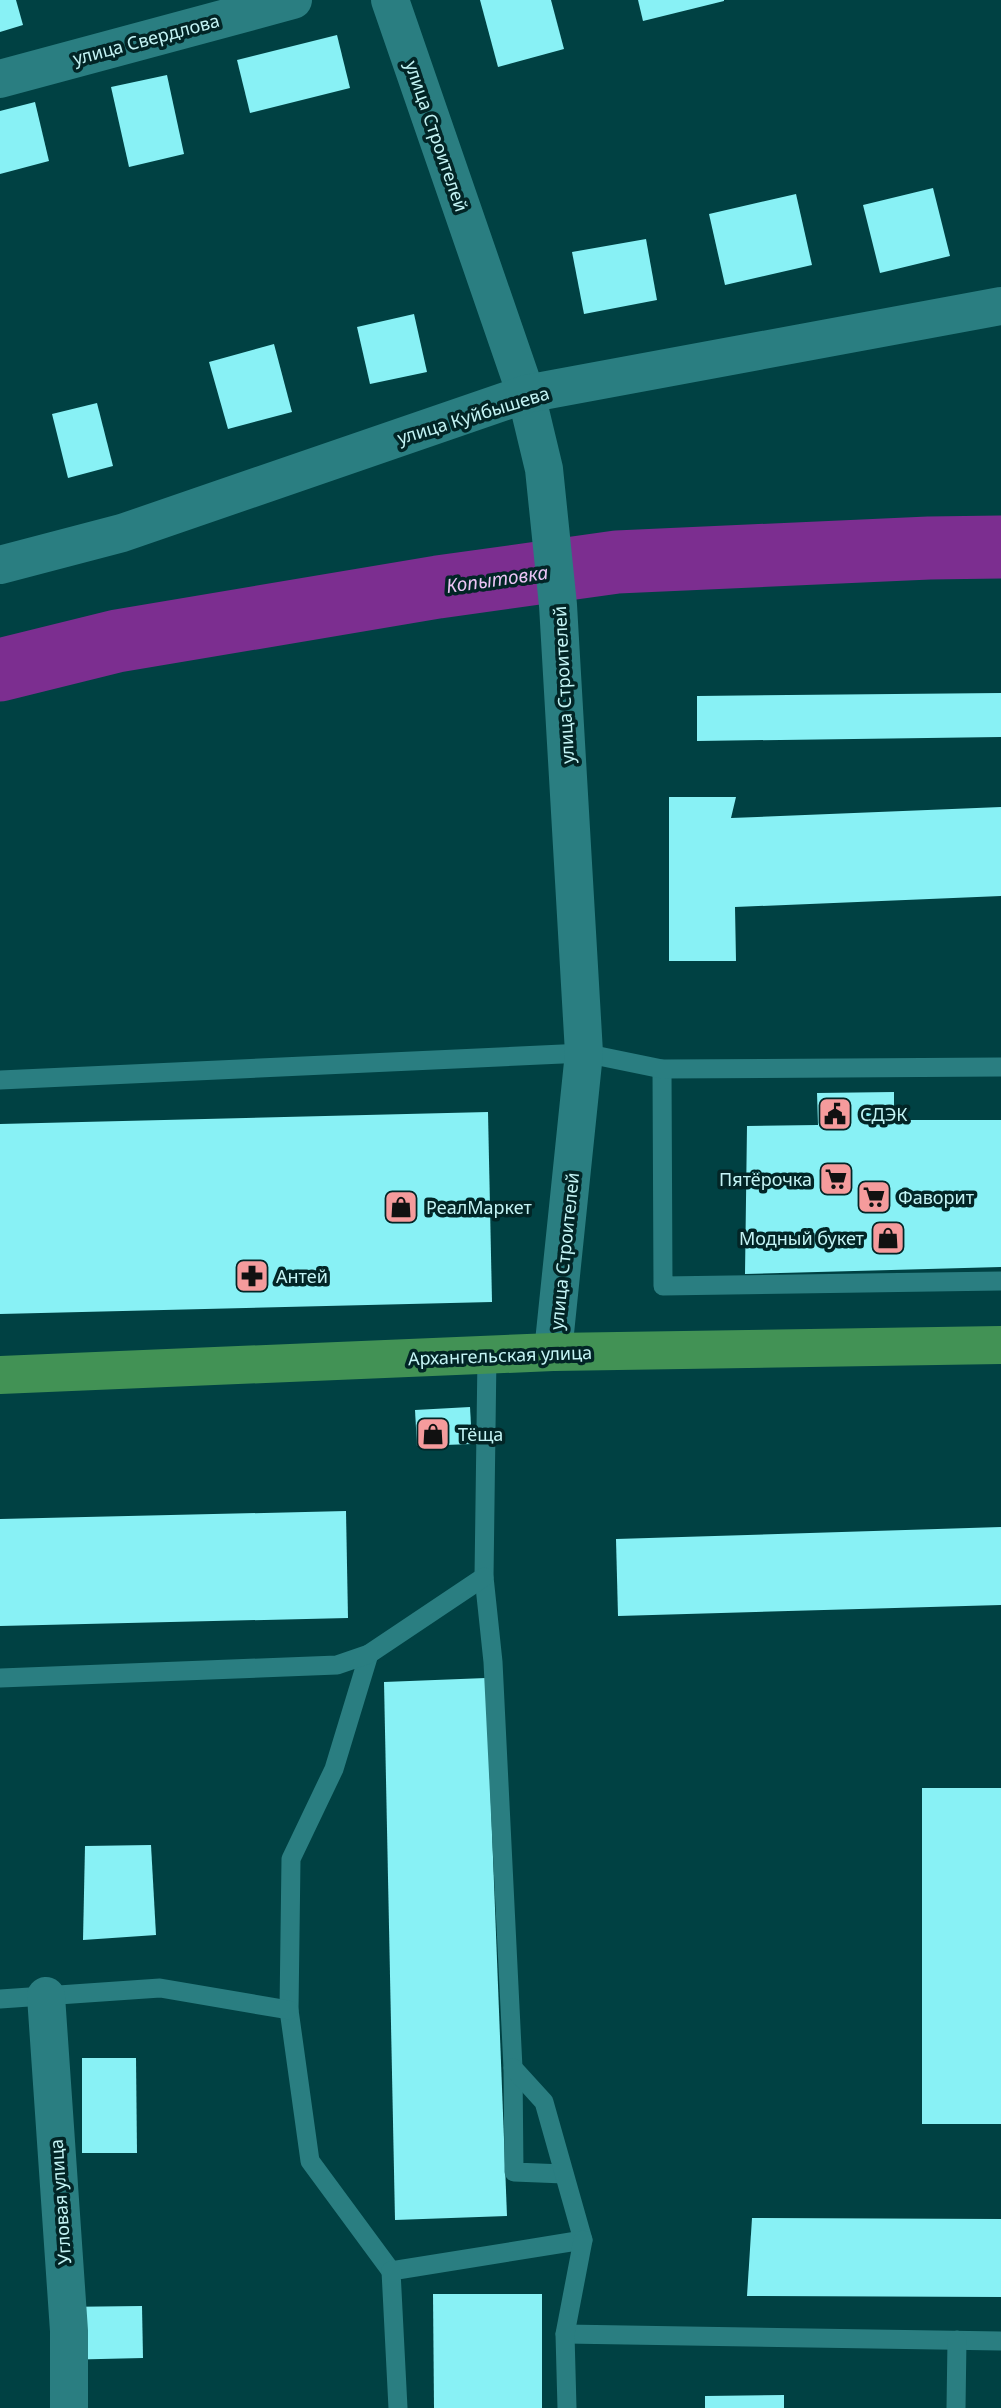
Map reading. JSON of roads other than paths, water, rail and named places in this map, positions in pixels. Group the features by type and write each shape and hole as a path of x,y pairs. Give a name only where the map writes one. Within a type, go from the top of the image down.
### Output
{"main road":[{"name":"Архангельская улица","path":"0,1375 553,1352 1001,1345"}],"street":[{"name":"улица Свердлова","path":"0,79 293,0"},
{"name":"улица Строителей","path":"390,0 526,394 544,469 558,605 584,1053 553,1352"},
{"name":"улица Куйбышева","path":"0,565 122,533 526,394 1001,306"},
{"name":"Угловая улица","path":"46,1996 69,2331 69,2408"}],"lane":[{"path":"0,1080 584,1053 662,1069 1001,1067"},
{"path":"662,1069 663,1286 1001,1281"},
{"path":"487,1355 484,1577 493,1662 513,2068 514,2172 564,2174"},
{"path":"0,1678 337,1665 369,1654 484,1577"},
{"path":"369,1654 334,1769 291,1860 289,2010 310,2161 391,2270 398,2408"},
{"path":"0,1998 160,1989 289,2010"},
{"path":"513,2068 544,2102 583,2240 565,2334 567,2408"},
{"path":"391,2270 583,2240"},
{"path":"565,2334 1001,2341"},
{"path":"956,2408 957,2340"}],"waterway":[{"name":"Копытовка","path":"0,670 117,641 438,587 617,562 1001,547"}],"place":[{"name":"СДЭК","path":"835,1114"},
{"name":"Пятёрочка","path":"836,1179"},
{"name":"Фаворит","path":"874,1197"},
{"name":"РеалМаркет","path":"401,1207"},
{"name":"Модный букет","path":"888,1238"},
{"name":"Антей","path":"252,1276"},
{"name":"Тёща","path":"433,1434"}]}
